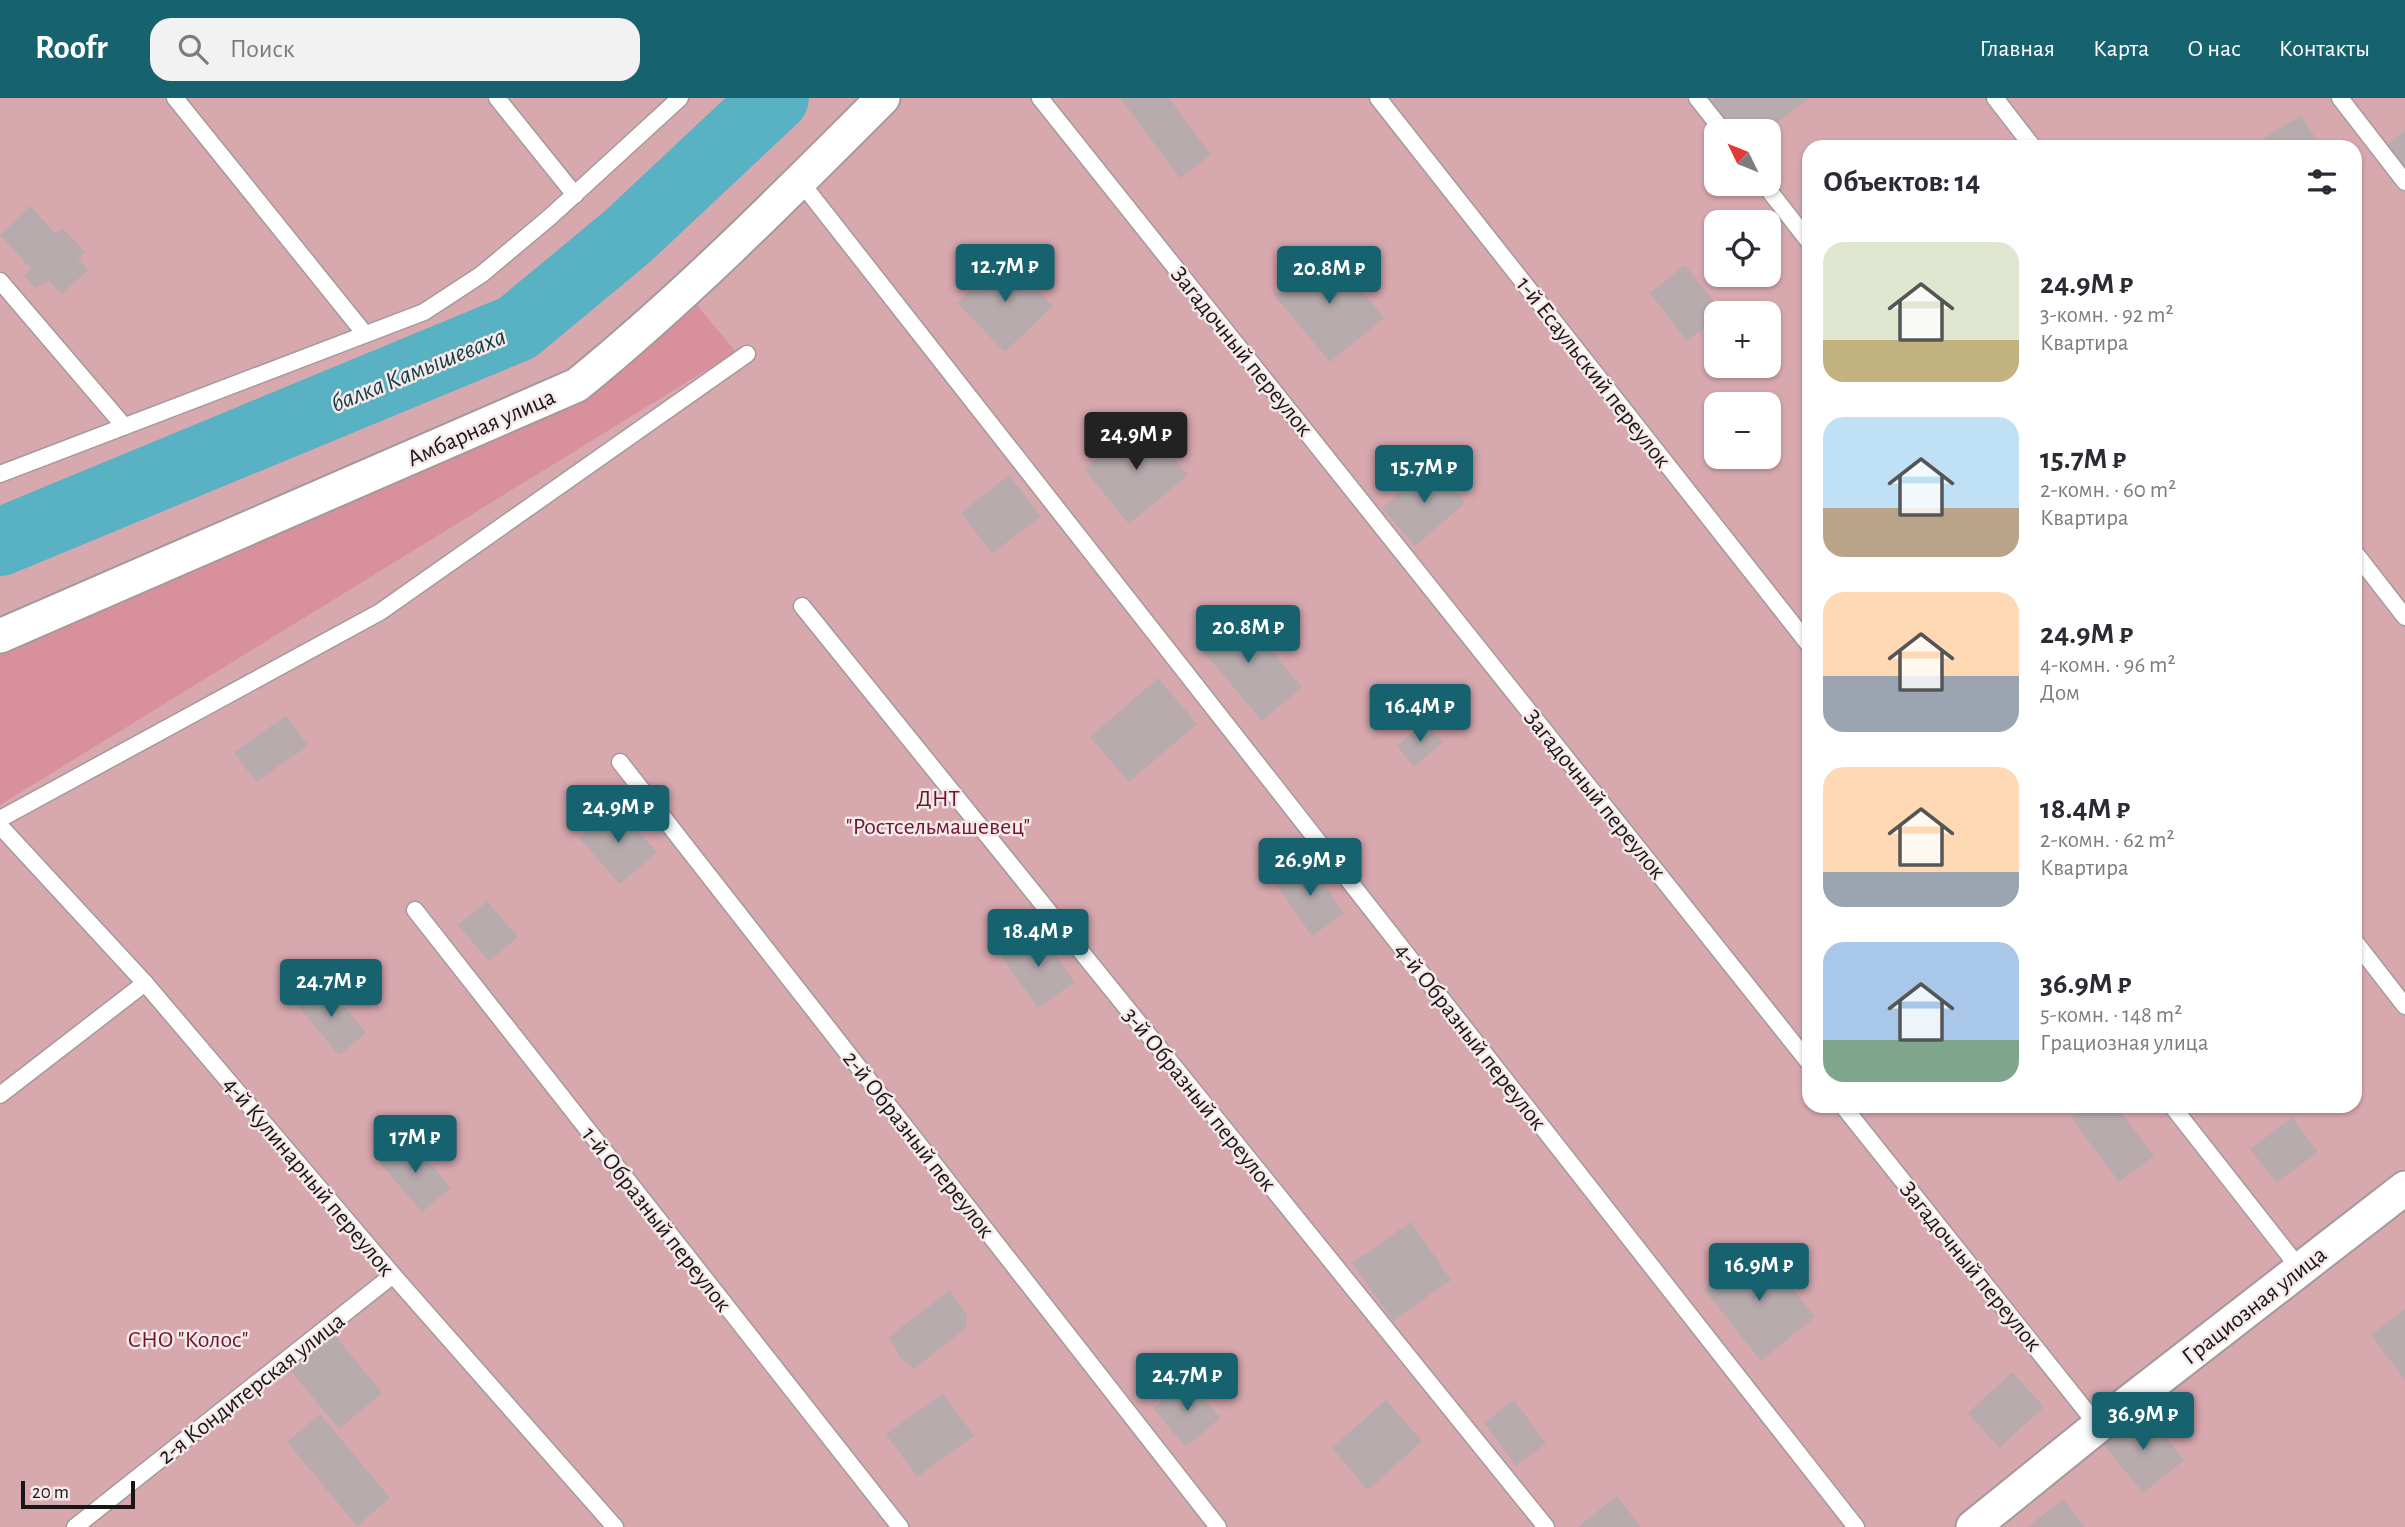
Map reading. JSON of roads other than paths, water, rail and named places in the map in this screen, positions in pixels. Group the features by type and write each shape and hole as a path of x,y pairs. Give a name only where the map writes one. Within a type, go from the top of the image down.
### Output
{"street":[{"name":"Амбарная улица","path":"0,636 577,385 626,345 800,181 883,98"},
{"name":"Грациозная улица","path":"1973,1527 2098,1426 2405,1188"}],"lane":[{"path":"175,98 365,334"},
{"path":"497,98 575,195"},
{"path":"0,474 424,312 482,274 575,195 680,98"},
{"name":"Загадочный переулок","path":"1040,98 1802,1053"},
{"name":"1-й Есаульский переулок","path":"1378,98 1802,636"},
{"path":"1697,98 1714,119"},
{"path":"1995,98 2028,140"},
{"path":"2340,98 2405,182"},
{"name":"4-й Образный переулок","path":"800,181 1856,1527"},
{"path":"1773,196 1802,233"},
{"path":"0,281 124,426"},
{"path":"0,819 380,612 747,354"},
{"path":"2362,562 2405,617"},
{"name":"3-й Образный переулок","path":"802,607 1546,1527"},
{"name":"2-й Образный переулок","path":"620,761 1218,1527"},
{"name":"4-й Кулинарный переулок","path":"0,826 145,983 393,1275 615,1527"},
{"name":"1-й Образный переулок","path":"415,911 900,1527"},
{"path":"2362,951 2405,1006"},
{"path":"0,1095 145,983"},
{"name":"Загадочный переулок","path":"1849,1113 2098,1426"},
{"path":"2177,1113 2300,1269"},
{"name":"2-я Кондитерская улица","path":"75,1527 393,1275"}],"waterway":[{"name":"балка Камышеваха","path":"0,542 517,328 628,236 775,98"}],"park label":[{"name":"ДНТ \"Ростсельмашевец\"","path":"938,812"},
{"name":"СНО \"Колос\"","path":"188,1339"}]}
